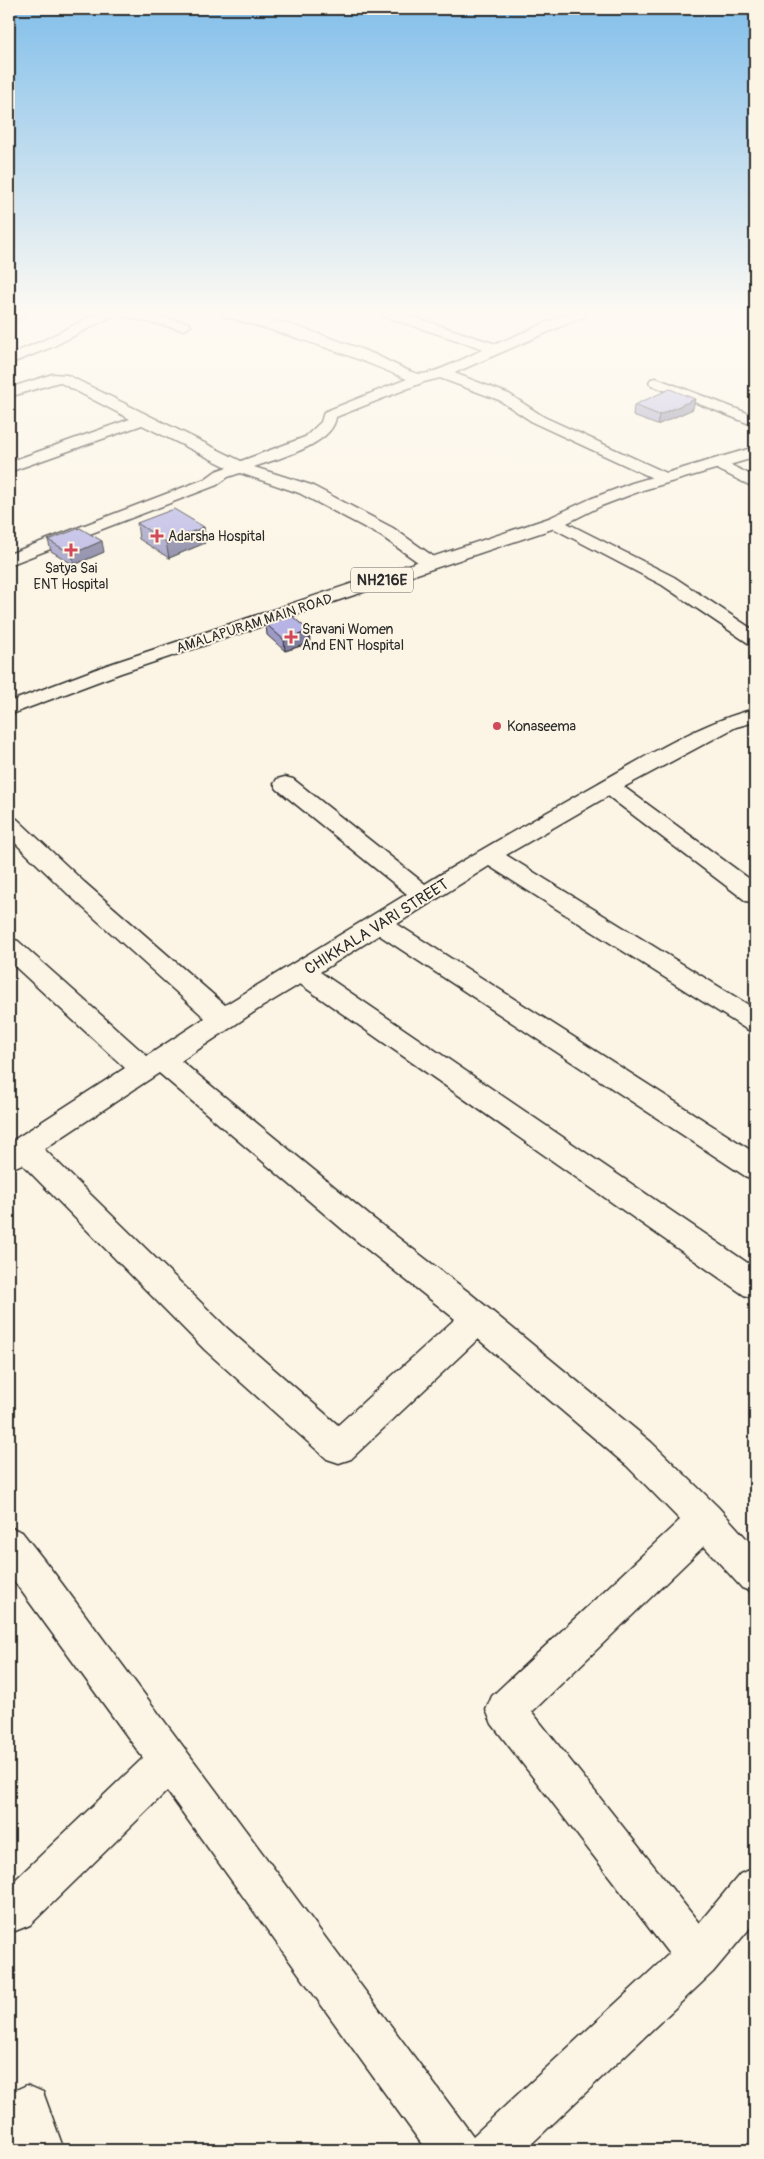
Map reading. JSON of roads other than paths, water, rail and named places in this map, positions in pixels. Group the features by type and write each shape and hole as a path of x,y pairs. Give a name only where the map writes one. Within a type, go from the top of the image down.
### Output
{"main road":[{"path":"134,414 253,473 305,489 366,520 431,563"},
{"path":"9,560 211,482 222,474 311,440 328,423 329,415 332,414"},
{"path":"529,414 539,420 665,478"},
{"path":"737,414 755,421"},
{"path":"9,467 144,419"},
{"name":"AMALAPURAM MAIN ROAD","path":"9,709 114,669 555,522 584,508 665,478 720,464 755,452"},
{"path":"720,464 755,483"},
{"path":"555,522 668,581 755,638"},
{"name":"CHIKKALA VARI STREET","path":"16,1153 223,1019 576,803 729,723 755,714"},
{"path":"285,784 424,896"},
{"path":"609,786 755,896"},
{"path":"9,824 84,895 223,1019"},
{"path":"489,855 755,1022"},
{"path":"378,923 755,1168"},
{"path":"9,948 153,1065 263,1146 477,1319 639,1454 705,1520 755,1575"},
{"path":"301,972 755,1285"},
{"path":"16,1153 166,1290 285,1404 339,1447 477,1319"},
{"path":"698,1957 506,1710 705,1520"},
{"path":"9,1545 455,2150"},
{"path":"9,1900 15,1910 169,1761"},
{"path":"491,2150 698,1957 755,1889"},
{"path":"9,2122 27,2108 40,2150"}],"place":[{"name":"Adarsha Hospital","path":"157,536"},
{"name":"Satya Sai ENT Hospital","path":"71,550"},
{"name":"Sravani Women And ENT Hospital","path":"291,637"},
{"name":"Konaseema","path":"497,726"}]}
